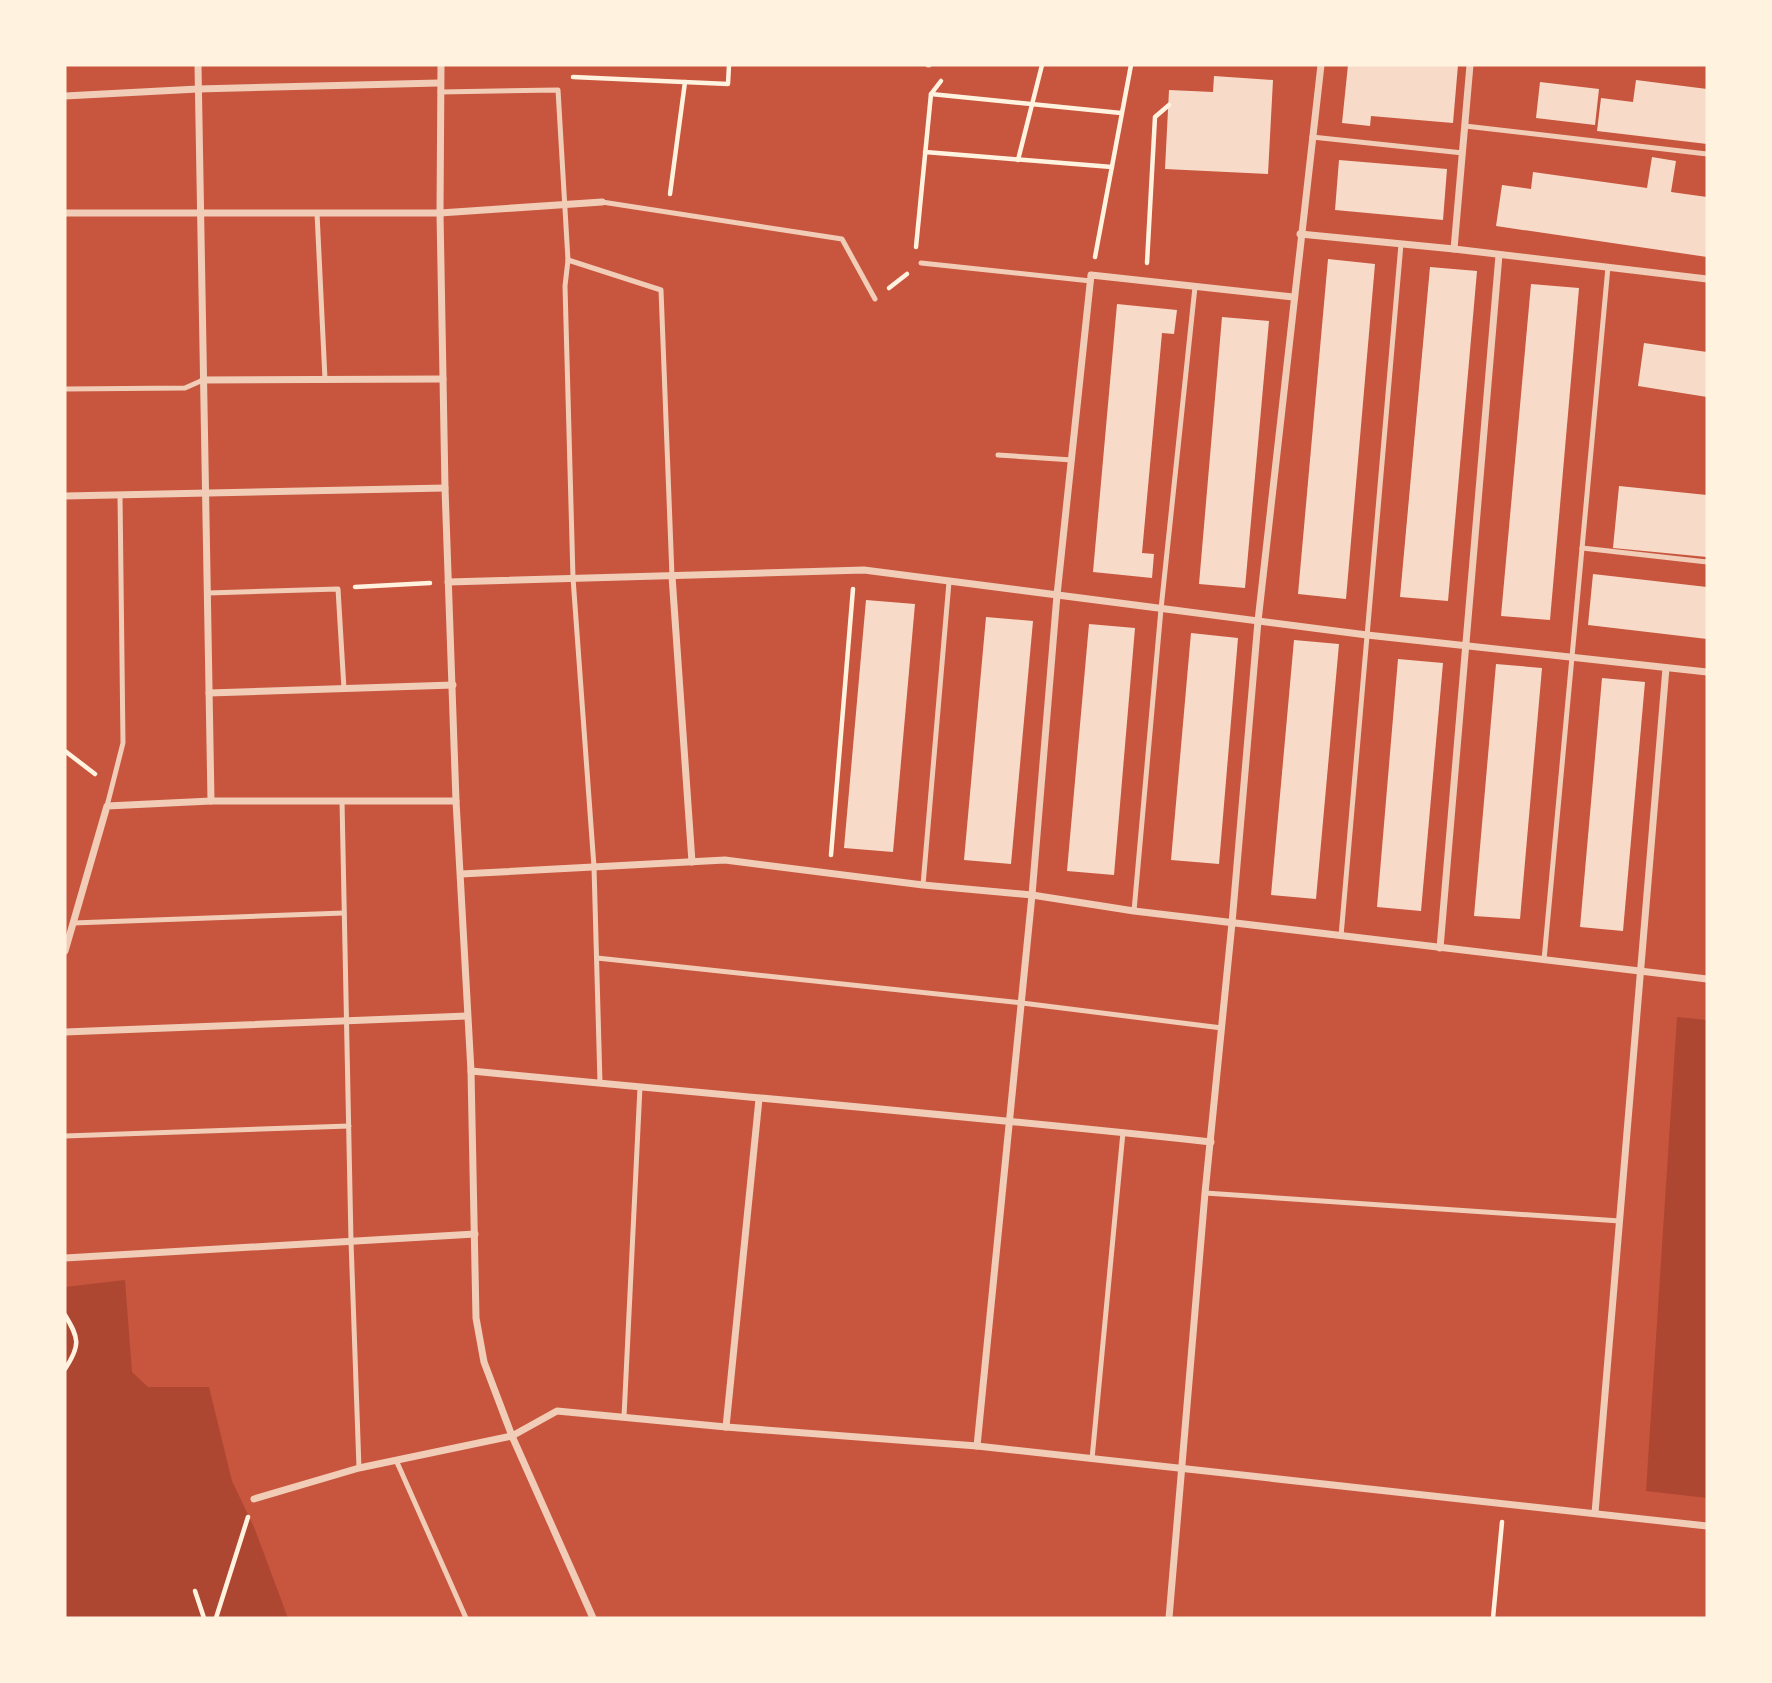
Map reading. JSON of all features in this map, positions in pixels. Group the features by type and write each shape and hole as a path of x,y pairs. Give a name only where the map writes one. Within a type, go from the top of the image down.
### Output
{"street":[{"path":"198,65 211,801"},
{"path":"441,65 440,213 445,488 456,801 471,1071 476,1318 484,1362 512,1436 593,1618"},
{"path":"1169,1618 1258,621 1321,65"},
{"path":"1454,249 1470,65"},
{"path":"65,96 198,89 439,83"},
{"path":"65,213 440,213 602,202"},
{"path":"1300,234 1707,279"},
{"path":"1440,948 1499,255"},
{"path":"977,1446 1022,1003 1057,595 1091,278 1146,281 1293,297"},
{"path":"203,380 443,379"},
{"path":"65,496 445,488"},
{"path":"448,582 855,570 1367,635 1707,672"},
{"path":"672,576 692,862"},
{"path":"1595,1513 1666,668"},
{"path":"209,693 453,685"},
{"path":"65,951 107,806 211,801 456,801"},
{"path":"461,874 725,860 923,885 1032,895 1134,911 1707,979"},
{"path":"65,1032 467,1016"},
{"path":"471,1071 1010,1120 1211,1142"},
{"path":"726,1427 759,1099"},
{"path":"65,1258 475,1234"},
{"path":"254,1499 359,1468 512,1436 557,1411 977,1446 1707,1526"}],"lane":[{"path":"440,92 558,90 568,260 565,286 573,578 594,867 600,1083"},
{"path":"1465,126 1707,154"},
{"path":"1312,137 1462,153"},
{"path":"602,202 842,239 876,299"},
{"path":"317,213 324,379"},
{"path":"1341,936 1401,244"},
{"path":"568,260 661,290 672,576"},
{"path":"921,263 1091,278"},
{"path":"1545,960 1608,268"},
{"path":"1134,911 1161,609 1195,287"},
{"path":"65,388 185,388 203,380"},
{"path":"998,455 1072,460"},
{"path":"107,806 123,743 120,495"},
{"path":"1582,548 1707,562"},
{"path":"923,885 949,582"},
{"path":"208,593 338,589 344,689"},
{"path":"342,801 351,1241 359,1468"},
{"path":"73,923 344,913"},
{"path":"597,958 1022,1003 1222,1028"},
{"path":"624,1418 640,1087"},
{"path":"65,1136 349,1126"},
{"path":"1092,1459 1123,1132"},
{"path":"1205,1193 1620,1221"},
{"path":"396,1460 466,1618"}],"path":[{"path":"563,77 728,84 729,65"},
{"path":"1018,160 1042,65"},
{"path":"1091,278 1130,65"},
{"path":"914,268 931,94 945,75"},
{"path":"668,212 685,82"},
{"path":"931,94 1121,113"},
{"path":"1146,281 1155,117 1168,105"},
{"path":"925,152 1112,167"},
{"path":"876,299 921,263"},
{"path":"830,873 855,570"},
{"path":"327,589 448,582"},
{"path":"65,751 112,787"},
{"path":"65,1315 76,1334 76,1352 65,1368"},
{"path":"216,1618 254,1499"},
{"path":"1493,1618 1504,1503"},
{"path":"195,1591 204,1618"}],"shaded area":[{"path":"1677,1017 1707,1020 1707,1498 1646,1491"},
{"path":"125,1280 132,1372 148,1387 209,1387 232,1481 254,1527 288,1618 65,1618 65,1287"}],"building":[{"path":"1348,65 1458,65 1453,123 1371,116 1370,126 1342,123"},
{"path":"1214,76 1273,80 1268,174 1165,169 1169,90 1213,92"},
{"path":"1636,80 1707,89 1707,144 1597,131 1601,98 1633,102"},
{"path":"1540,82 1599,89 1595,125 1536,118"},
{"path":"1652,157 1676,161 1671,192 1707,197 1707,257 1496,226 1502,185 1531,189 1533,172 1647,188"},
{"path":"1339,160 1447,169 1443,220 1335,210"},
{"path":"1328,259 1375,264 1346,599 1298,594"},
{"path":"1430,267 1477,271 1448,601 1400,597"},
{"path":"1531,284 1579,288 1550,620 1501,616"},
{"path":"1117,304 1177,310 1174,334 1162,333 1142,553 1154,554 1152,578 1093,572"},
{"path":"1222,317 1269,321 1245,588 1199,584"},
{"path":"1644,343 1707,352 1707,397 1638,386"},
{"path":"1619,486 1707,495 1707,557 1613,548"},
{"path":"1593,574 1707,587 1707,639 1588,625"},
{"path":"866,600 915,604 893,852 844,848"},
{"path":"986,617 1033,621 1011,864 964,860"},
{"path":"1089,624 1135,628 1114,875 1067,871"},
{"path":"1191,633 1238,638 1219,864 1171,860"},
{"path":"1294,640 1339,644 1316,899 1271,895"},
{"path":"1398,659 1443,663 1421,911 1377,907"},
{"path":"1496,664 1542,668 1520,919 1474,916"},
{"path":"1602,678 1645,682 1623,931 1580,927"}]}
